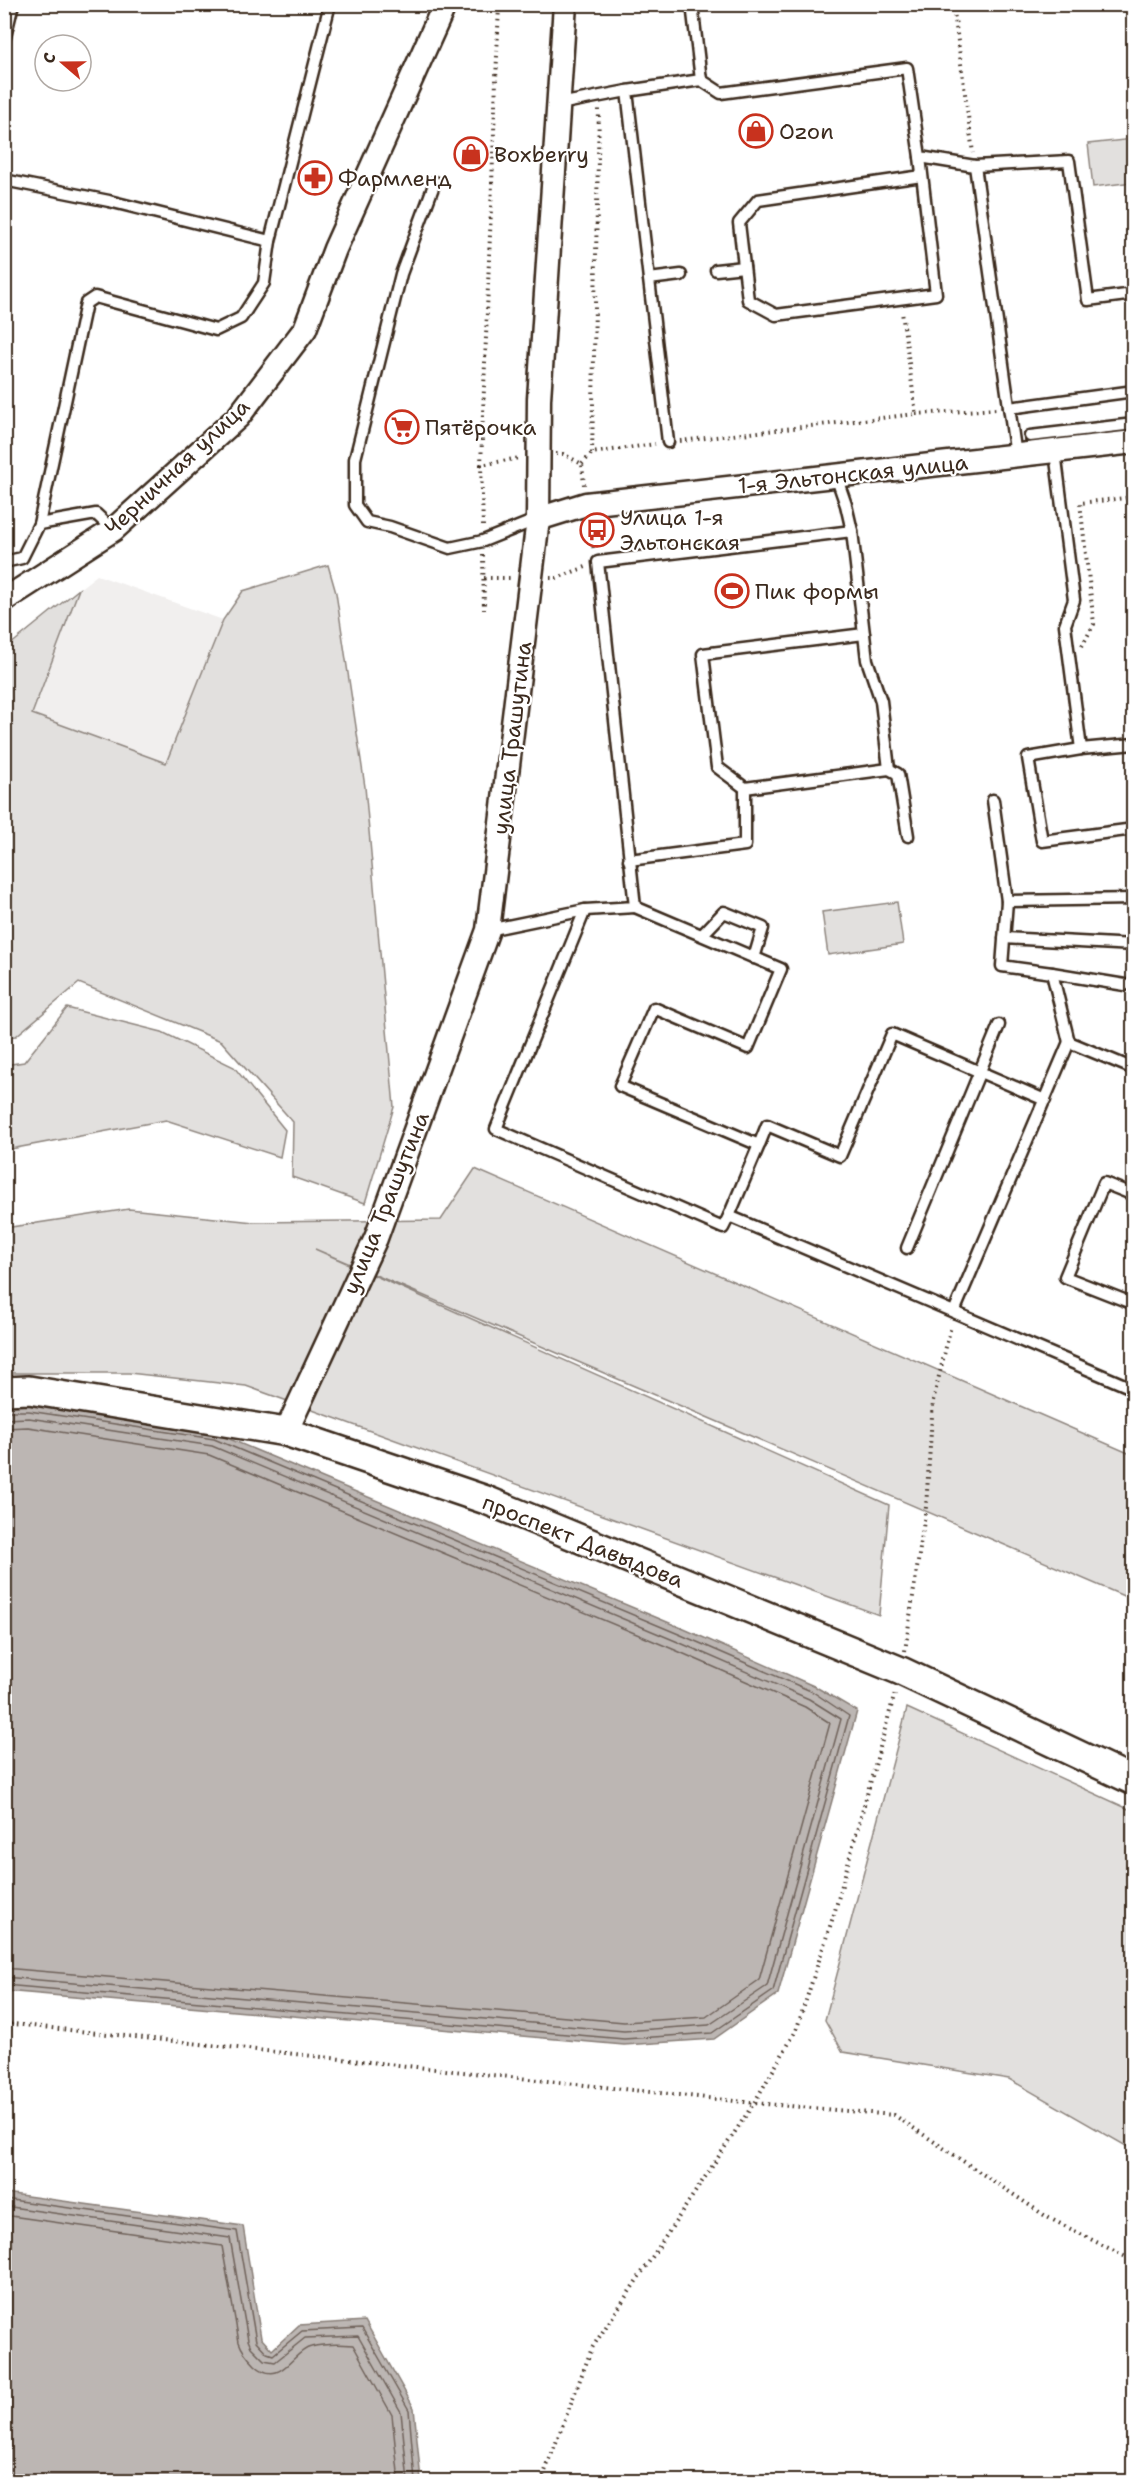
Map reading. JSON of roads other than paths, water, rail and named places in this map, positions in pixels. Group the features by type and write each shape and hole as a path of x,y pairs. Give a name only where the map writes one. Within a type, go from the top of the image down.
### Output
{"street":[{"name":"Черничная улица","path":"4,600 113,530 238,417 305,329 335,249 445,4"},
{"name":"улица Трашутина","path":"286,1432 376,1238 489,930 538,519 539,399 565,4"},
{"name":"1-я Эльтонская улица","path":"538,519 586,504 1134,442"},
{"name":"проспект Давыдова","path":"4,1391 29,1390 286,1432 486,1500 901,1671 1134,1782"}],"lane":[{"path":"4,41 13,4"},
{"path":"4,562 22,558 39,524 86,303 95,297 216,330 241,318 264,283 270,242 330,4"},
{"path":"692,4 700,80"},
{"path":"559,104 700,80 721,93 907,68 920,158 936,294 776,315 748,300 739,223 758,200 922,176"},
{"path":"627,91 668,442"},
{"path":"920,158 975,166 1069,161 1088,300 1134,294"},
{"path":"975,166 1016,456"},
{"path":"4,180 109,201 270,242"},
{"path":"435,182 401,274 355,459 355,505 367,522 390,527 450,548 483,541 538,519"},
{"path":"716,270 744,267"},
{"path":"649,279 681,274"},
{"path":"1009,408 1134,392"},
{"path":"1030,436 1134,424"},
{"path":"1055,452 1074,600 1065,625 1081,749"},
{"path":"836,476 852,531 867,660 881,700 889,769"},
{"path":"39,524 96,514 113,530"},
{"path":"635,907 598,562 852,531"},
{"path":"864,634 703,654 717,767 745,788 889,769 898,774 908,836"},
{"path":"1134,744 1081,749 1028,758 1042,841 1134,829"},
{"path":"629,860 745,845 745,788"},
{"path":"993,801 1007,901 1002,966 1125,985"},
{"path":"1007,901 1134,899"},
{"path":"489,930 585,910 635,907 781,969 748,1048 654,1008 620,1086 759,1145"},
{"path":"585,910 496,1129 723,1228 767,1125 840,1156 892,1034 1045,1100"},
{"path":"702,935 724,912 763,928 754,958"},
{"path":"1004,938 1134,945"},
{"path":"954,1312 1070,1042 1052,973"},
{"path":"907,1248 999,1025"},
{"path":"1070,1042 1134,1069"},
{"path":"1134,1195 1104,1183 1065,1277 1134,1304"},
{"path":"729,1215 1134,1389"}],"water":[{"path":"29,1405 215,1433 684,1629 816,1687 857,1711 778,1994 714,2039 624,2045 5,1991 4,1406"},
{"path":"5,2193 243,2226 261,2338 272,2350 299,2325 365,2321 414,2408 421,2481 5,2481"}],"place":[{"name":"Ozon","path":"756,131"},
{"name":"Boxberry","path":"471,154"},
{"name":"Фармленд","path":"315,178"},
{"name":"Пятёрочка","path":"402,427"},
{"name":"Улица 1-я Эльтонская","path":"597,530"},
{"name":"Пик формы","path":"732,591"}]}
